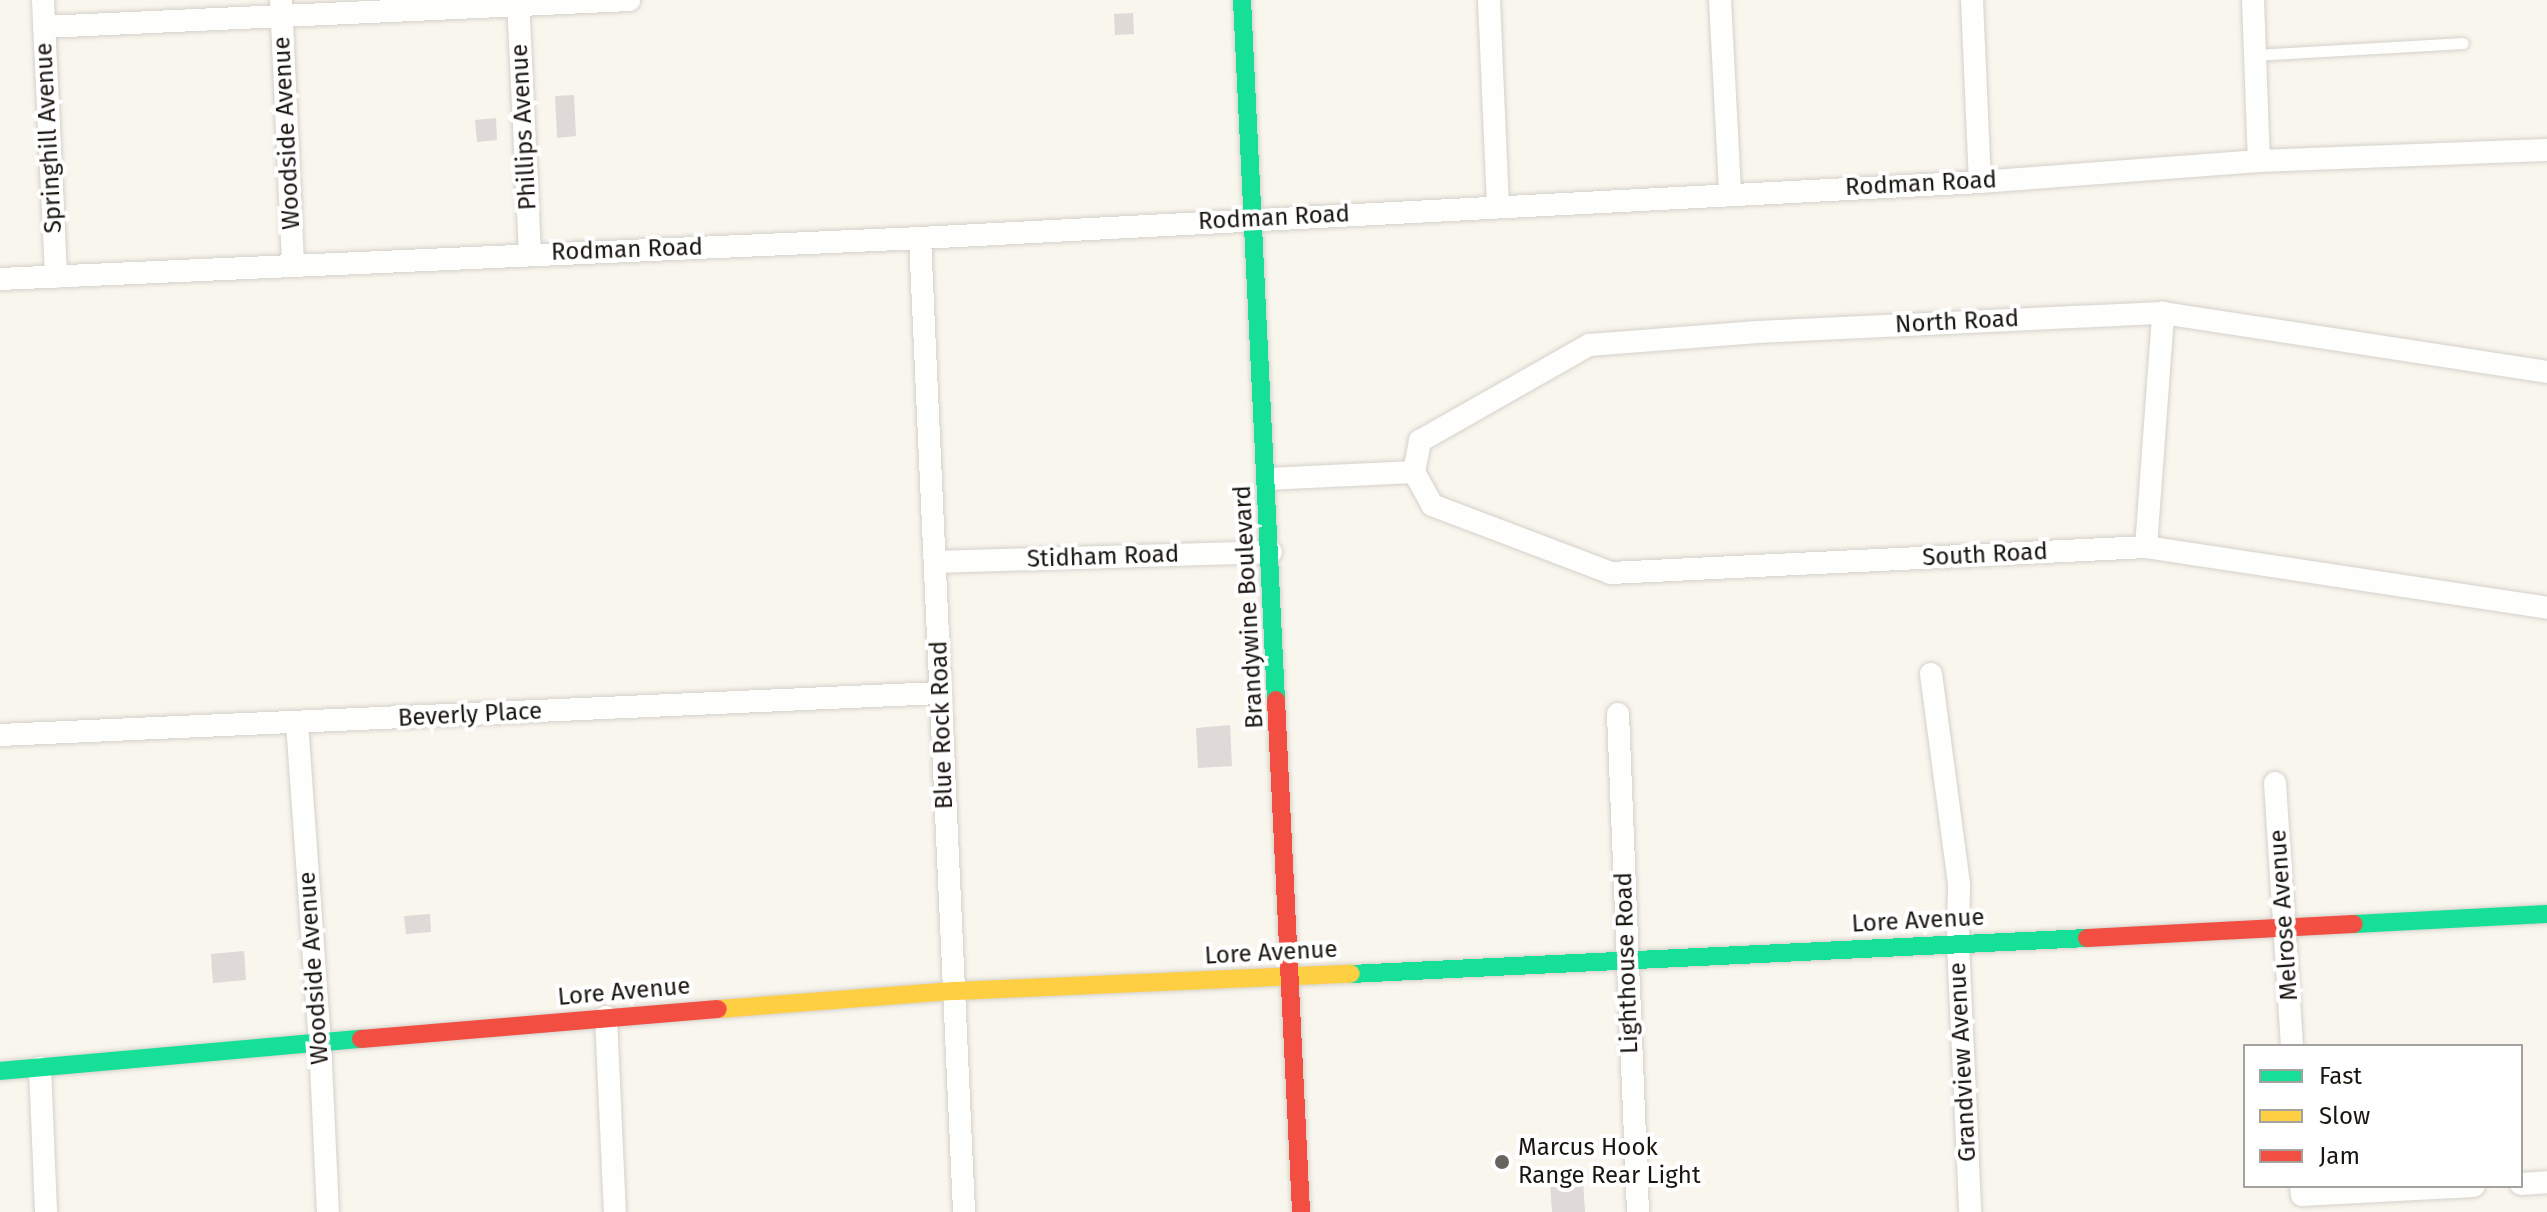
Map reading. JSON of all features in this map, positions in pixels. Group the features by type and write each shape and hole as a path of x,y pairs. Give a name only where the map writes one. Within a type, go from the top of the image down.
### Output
{"street":[{"name":"Springhill Avenue","path":"43,0 56,277"},
{"path":"44,27 281,8 629,0"},
{"name":"Brandywine Boulevard","path":"1242,0 1301,1212"},
{"path":"1489,0 1498,205"},
{"path":"1720,0 1730,193"},
{"path":"1972,0 1980,182"},
{"path":"2253,0 2259,161"},
{"name":"Phillips Avenue","path":"518,3 530,254"},
{"name":"Woodside Avenue","path":"281,8 293,266"},
{"name":"Rodman Road","path":"0,279 920,238 1498,205 1980,182 2259,161 2547,150"},
{"name":"Blue Rock Road","path":"920,238 964,1212"},
{"path":"2146,547 2163,313"},
{"name":"North Road","path":"1414,472 1420,441 1589,345 1757,332 2163,313 2547,372"},
{"path":"1267,479 1414,472"},
{"name":"South Road","path":"1414,472 1432,505 1611,573 2146,547 2547,608"},
{"name":"Stidham Road","path":"935,562 1271,552"},
{"name":"Grandview Avenue","path":"1931,674 1956,847 1970,1212"},
{"name":"Beverly Place","path":"0,735 940,693"},
{"name":"Lighthouse Road","path":"1618,714 1638,1212"},
{"name":"Woodside Avenue","path":"297,723 320,1043 328,1212"},
{"name":"Melrose Avenue","path":"2275,783 2292,1044"},
{"name":"Lore Avenue","path":"0,1071 606,1017 954,991 1627,962 2547,914"},
{"path":"606,1017 615,1212"},
{"path":"40,1068 46,1212"},
{"path":"2523,1184 2547,1182"},
{"path":"2302,1190 2388,1188"}],"lane":[{"path":"2255,55 2463,43"}],"building":[{"path":"1133,13 1134,34 1115,35 1114,14"},
{"path":"574,95 576,136 557,138 555,96"},
{"path":"496,118 497,140 477,142 475,120"},
{"path":"1230,725 1232,766 1198,768 1196,728"},
{"path":"430,914 431,932 406,934 404,916"},
{"path":"244,951 246,980 213,983 211,954"},
{"path":"1583,1180 1585,1212 1552,1212 1550,1182"}],"traffic: fast":[{"path":"1242,0 1276,700"},
{"path":"2354,924 2547,914"},
{"path":"1351,974 2087,938"},
{"path":"0,1071 361,1039"}],"traffic: slow":[{"path":"718,1009 954,991 1351,974"}],"traffic: jam":[{"path":"1276,700 1301,1212"},
{"path":"2087,938 2354,924"},
{"path":"361,1039 718,1009"}],"place":[{"name":"Marcus Hook Range Rear Light","path":"1502,1162"}]}
